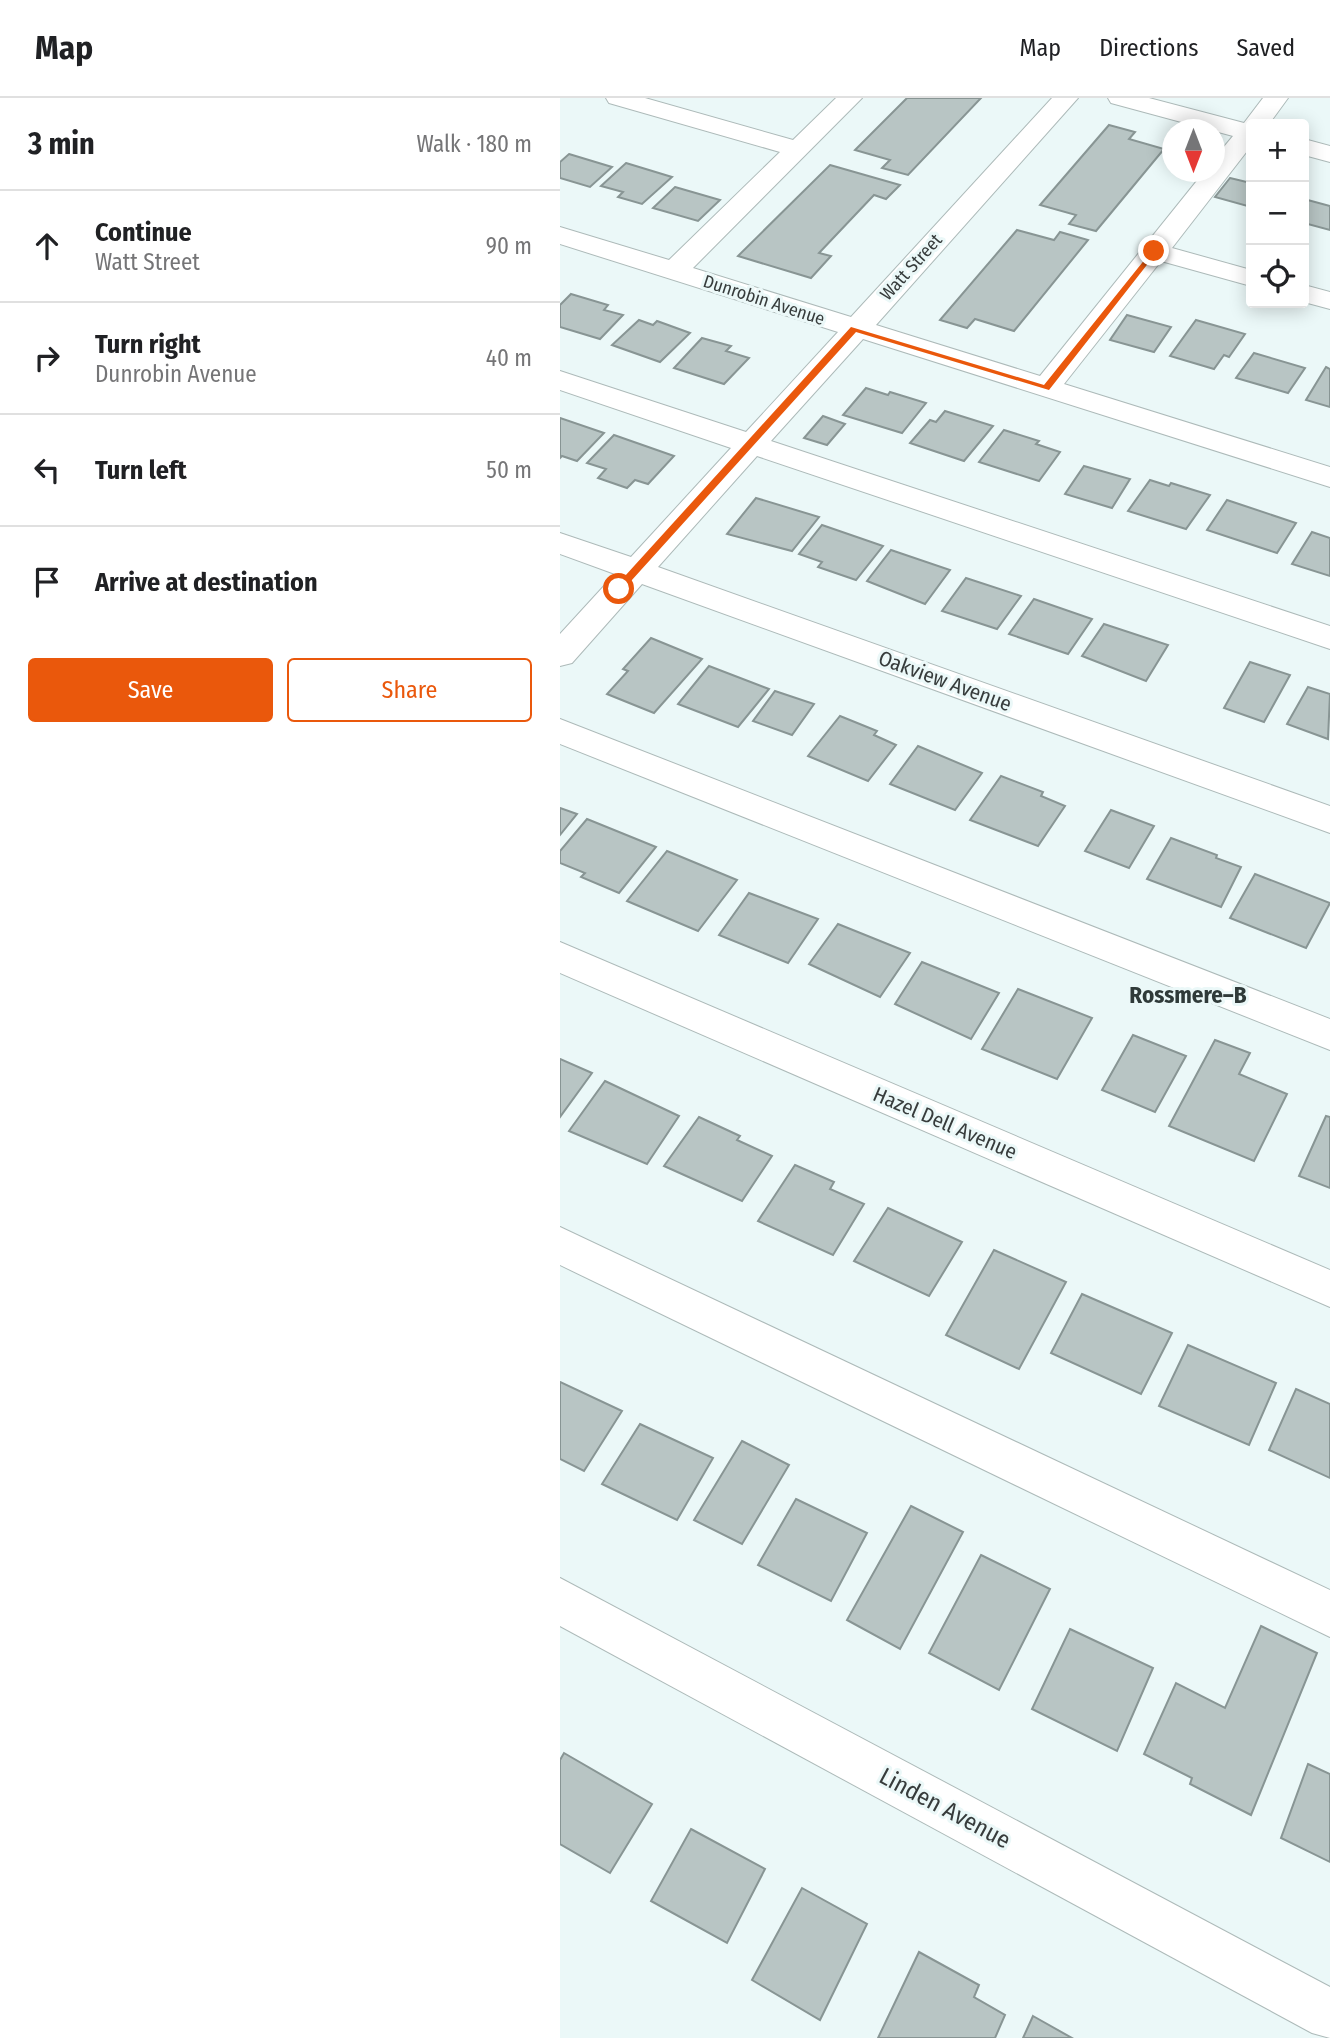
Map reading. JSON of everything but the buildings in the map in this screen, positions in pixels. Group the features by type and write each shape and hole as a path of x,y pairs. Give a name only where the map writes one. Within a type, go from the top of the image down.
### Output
{"street":[{"path":"618,98 796,149"},
{"path":"675,270 850,98"},
{"name":"Watt Street","path":"560,654 1066,98"},
{"path":"1120,98 1246,129"},
{"path":"1260,119 1276,98"},
{"path":"1046,388 1246,137"},
{"path":"1309,148 1330,154"},
{"name":"Dunrobin Avenue","path":"560,234 854,329 1330,477"},
{"path":"1154,251 1246,277"},
{"path":"1309,295 1330,301"},
{"path":"560,380 1330,638"},
{"name":"Oakview Avenue","path":"560,543 1330,820"},
{"path":"560,731 1330,1035"},
{"name":"Hazel Dell Avenue","path":"560,957 1330,1289"},
{"path":"560,1245 1330,1614"},
{"name":"Linden Avenue","path":"560,1601 1330,2015"}],"district":[{"name":"Rossmere–B","path":"1188,995"}],"route":[{"path":"619,589 854,329 1046,388 1154,251"}]}
